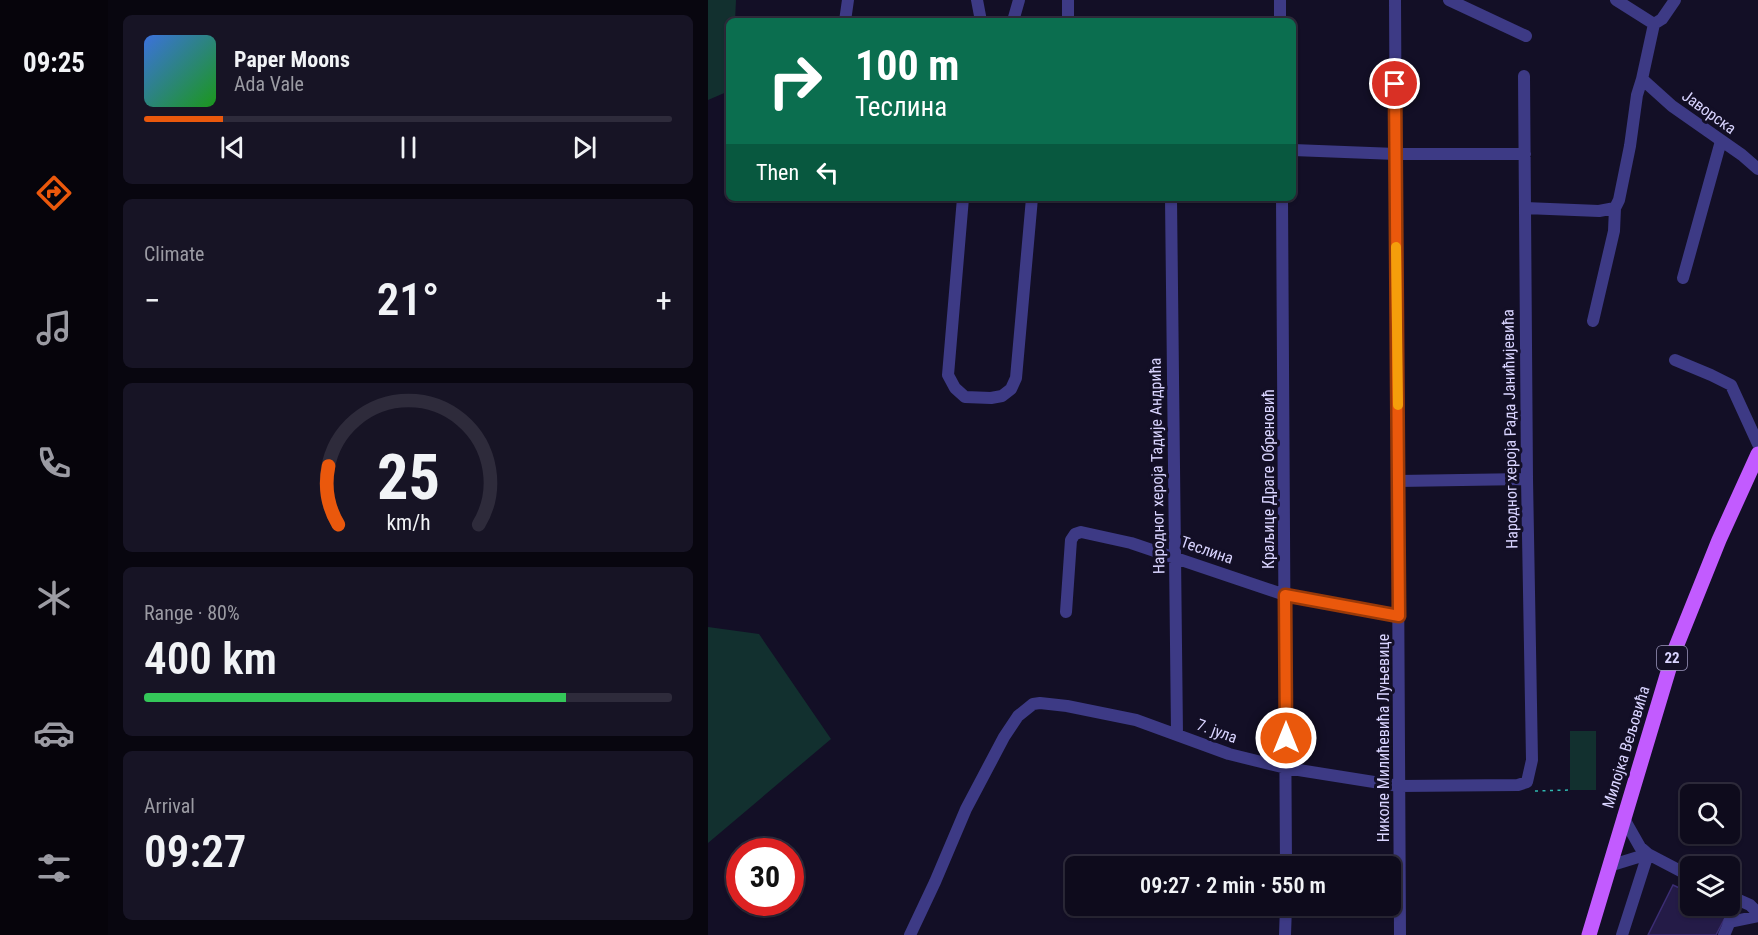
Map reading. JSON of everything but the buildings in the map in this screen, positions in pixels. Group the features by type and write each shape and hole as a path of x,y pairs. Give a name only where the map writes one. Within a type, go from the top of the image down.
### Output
{"main road":[{"name":"Милојка Вељовића","path":"1589,935 1674,652 1720,538 1758,454"}],"street":[{"path":"845,18 848,0"},
{"path":"977,0 980,18"},
{"path":"1013,18 1018,0"},
{"path":"1068,0 1068,18"},
{"path":"1280,0 1280,18"},
{"name":"Николе Милићевића Луњевице","path":"1395,0 1400,935"},
{"path":"1616,0 1654,24"},
{"path":"1593,321 1614,231 1615,208 1619,200 1630,146 1634,108 1654,24 1662,19 1676,0"},
{"path":"1453,1 1527,36"},
{"name":"Народног хероја Рада Јанићијевића","path":"1524,76 1532,760 1527,782"},
{"name":"Јаворска","path":"1642,79 1672,106 1758,169"},
{"path":"1683,278 1721,141"},
{"path":"1296,150 1396,154 1525,154"},
{"path":"963,201 948,375 955,388 964,397 991,398 1007,393 1016,378 1032,201"},
{"name":"Народног хероја Тадије Андрића","path":"1171,201 1177,734"},
{"name":"Краљице Драге Обреновић","path":"1282,201 1286,856"},
{"path":"1525,208 1599,212 1615,208"},
{"path":"1675,360 1731,385 1758,444"},
{"path":"1398,481 1527,479"},
{"name":"Теслина","path":"1066,612 1071,540 1075,534 1090,533 1175,556 1285,595 1399,616"},
{"name":"7. јула","path":"910,935 936,882 966,809 1004,737 1026,710 1034,704 1095,711 1136,720 1229,754 1286,768 1399,786 1518,785 1527,782"},
{"path":"1623,817 1636,841 1648,854 1680,871"},
{"path":"1609,866 1648,854"},
{"path":"1623,935 1648,854"},
{"path":"1730,922 1758,915 1750,905 1740,900"},
{"path":"1286,916 1286,935"},
{"path":"1724,935 1730,916"}],"path":[{"path":"1527,782 1535,791 1570,790"}],"green space":[{"path":"708,0 736,0 735,18 726,18 726,92 708,100"},
{"path":"708,627 759,634 831,739 708,843"},
{"path":"1570,731 1596,731 1596,790 1570,790"}],"slow traffic":[{"path":"1396,247 1398,405"}],"route":[{"path":"1286,738 1285,595 1399,616 1395,84"}]}
